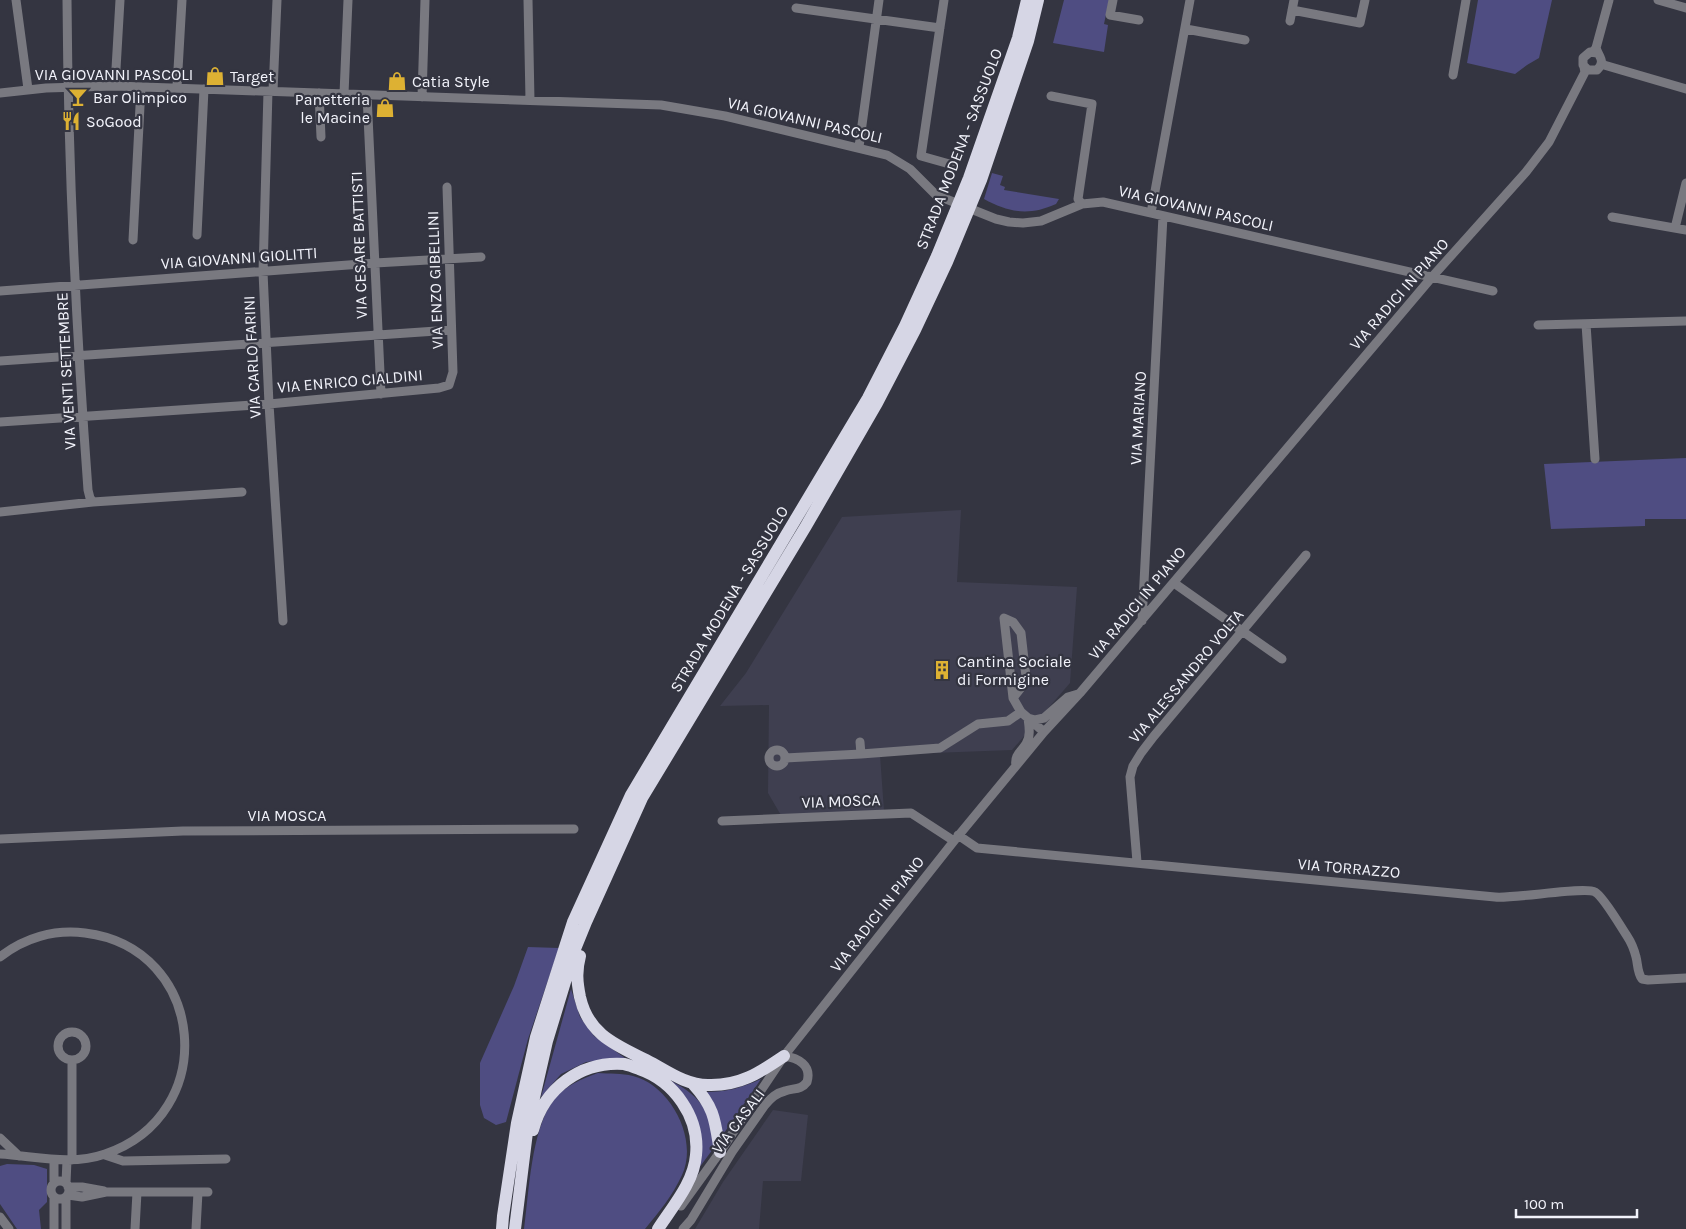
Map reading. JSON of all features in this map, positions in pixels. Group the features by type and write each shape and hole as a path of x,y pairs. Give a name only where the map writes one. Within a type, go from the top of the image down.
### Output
{"highway":[{"name":"STRADA MODENA - SASSUOLO","path":"501,1225 517,1123 536,1037 579,922 631,795 868,398 905,326 937,256 969,178 1018,38 1027,0"},
{"name":"STRADA MODENA - SASSUOLO","path":"515,1229 528,1124 547,1041 575,948 579,922 642,798 877,404 915,330 947,262 981,180 1028,41 1038,0"},
{"path":"579,922 585,940 578,964 576,981 582,1008 592,1026 607,1040 692,1084 703,1095 714,1114 720,1152"},
{"path":"692,1084 734,1083 757,1075 784,1056"},
{"path":"523,1158 540,1111 552,1094 569,1078 588,1068 626,1064 654,1075 668,1085 683,1102 694,1126 696,1154 691,1176 659,1229"},
{"path":"667,1229 677,1212"}],"street":[{"path":"16,0 28,89"},
{"name":"VIA VENTI SETTEMBRE","path":"67,0 68,87 82,416 88,490 93,502"},
{"path":"115,86 120,0"},
{"path":"177,87 182,0"},
{"name":"VIA CARLO FARINI","path":"277,0 270,91 263,272 269,404 283,620"},
{"path":"344,94 348,0"},
{"path":"422,97 425,0"},
{"path":"528,0 530,100"},
{"path":"859,147 880,0"},
{"path":"944,0 921,156 953,165"},
{"path":"1113,0 1110,15 1139,20"},
{"path":"1151,213 1190,0"},
{"path":"1290,22 1294,0"},
{"path":"1292,10 1360,23 1365,0"},
{"path":"1453,75 1466,0"},
{"name":"VIA RADICI IN PIANO","path":"659,1229 677,1212 720,1152 784,1056 956,838 1044,732 1142,621 1432,276 1526,172 1550,142 1586,70 1583,58 1588,52 1595,51 1609,0"},
{"path":"1658,0 1686,8"},
{"path":"796,8 940,28"},
{"path":"1186,29 1245,40"},
{"path":"1595,51 1601,56 1602,65"},
{"path":"1586,70 1595,70 1602,65"},
{"path":"1602,65 1686,89"},
{"name":"VIA GIOVANNI PASCOLI","path":"0,93 28,89 68,87 177,87 530,100 683,108 887,154 899,161 936,195 1008,222 1041,221 1082,204 1103,202 1493,291"},
{"path":"133,240 142,87"},
{"path":"197,235 204,89"},
{"path":"319,93 321,137"},
{"name":"VIA CESARE BATTISTI","path":"368,95 381,394"},
{"path":"1051,96 1092,104 1078,199 1082,204"},
{"path":"1676,228 1686,183"},
{"name":"VIA ENZO GIBELLINI","path":"446,188 454,372"},
{"name":"VIA MARIANO","path":"1142,621 1163,216"},
{"path":"1612,217 1686,230"},
{"name":"VIA GIOVANNI GIOLITTI","path":"0,291 481,257"},
{"path":"1538,325 1686,321"},
{"path":"1586,324 1595,459"},
{"path":"0,361 451,330"},
{"name":"VIA ENRICO CIALDINI","path":"0,422 269,404 439,388 449,385 454,372"},
{"path":"0,512 93,502 242,492"},
{"name":"VIA ALESSANDRO VOLTA","path":"1137,862 1130,785 1133,766 1154,736 1306,555"},
{"path":"1174,583 1282,659"},
{"path":"1012,698 1026,677 1021,633 1013,622 1004,618 1012,698 1025,715 1044,732"},
{"path":"785,758 940,748 978,724 1008,721 1025,715 1035,720 1044,718 1050,715 1068,697 1080,693"},
{"path":"1016,766 1017,754 1026,744 1029,736 1025,715"},
{"path":"860,742 861,754"},
{"name":"VIA MOSCA","path":"722,822 911,813 956,838"},
{"name":"VIA MOSCA","path":"0,839 183,831 574,829"},
{"name":"VIA TORRAZZO","path":"956,838 977,848 1503,898 1582,890 1593,891 1601,897 1631,943 1642,979 1686,978"},
{"path":"0,957 9,949 29,939 51,933 74,931 98,934 122,943 143,956 160,973 174,994 182,1017 186,1042 184,1067 177,1090 164,1112 148,1130 128,1145 105,1155 69,1160 0,1154"},
{"name":"VIA CASALI","path":"683,1229 691,1220 732,1152 765,1104 779,1093 798,1089 807,1082 808,1072 797,1058 784,1056"},
{"path":"66,1229 72,1060"},
{"path":"0,1138 19,1156"},
{"path":"105,1155 123,1161 226,1159"},
{"path":"54,1160 54,1183 50,1190 54,1198 54,1229"},
{"path":"54,1183 61,1181 67,1191"},
{"path":"54,1198 61,1200 67,1191 82,1187 106,1192 203,1192 196,1229"},
{"path":"136,1229 137,1192"},
{"path":"0,1217 9,1229"}],"shaded area":[{"path":"1064,0 1109,0 1104,24 1108,25 1104,52 1053,43"},
{"path":"1478,0 1552,0 1539,58 1515,74 1467,63"},
{"path":"992,173 1003,176 1000,185 1005,187 1004,190 1059,199 1056,204 1046,208 1028,211 1011,210 993,204 984,199"},
{"path":"1686,458 1686,519 1645,519 1645,526 1551,529 1544,464"},
{"path":"961,510 957,582 1077,587 1070,683 1012,750 880,755 884,811 782,817 768,793 769,705 720,706 746,673 842,517"},
{"path":"528,947 559,948 528,1039 506,1122 496,1125 484,1118 480,1105 480,1063 514,986"},
{"path":"571,989 580,1017 594,1036 625,1058 586,1062 561,1074 541,1097"},
{"path":"598,1073 629,1075 646,1081 659,1090 669,1102 678,1115 684,1130 687,1146 686,1161 682,1175 670,1196 645,1229 524,1229 535,1145 546,1114 553,1101 567,1087"},
{"path":"659,1075 684,1088 698,1100 708,1116 712,1131 713,1149 696,1172 697,1131"},
{"path":"761,1079 722,1136 705,1092 734,1089"},
{"path":"773,1110 808,1115 801,1181 763,1181 759,1229 695,1229 723,1182"},
{"path":"7,1164 34,1165 47,1169 47,1202 39,1210 41,1229 17,1229 0,1204 0,1166"}],"place":[{"name":"Target","path":"215,76"},
{"name":"Catia Style","path":"397,81"},
{"name":"Bar Olimpico","path":"78,97"},
{"name":"Panetteria le Macine","path":"385,108"},
{"name":"SoGood","path":"71,121"},
{"name":"Cantina Sociale di Formigine","path":"942,670"}]}
